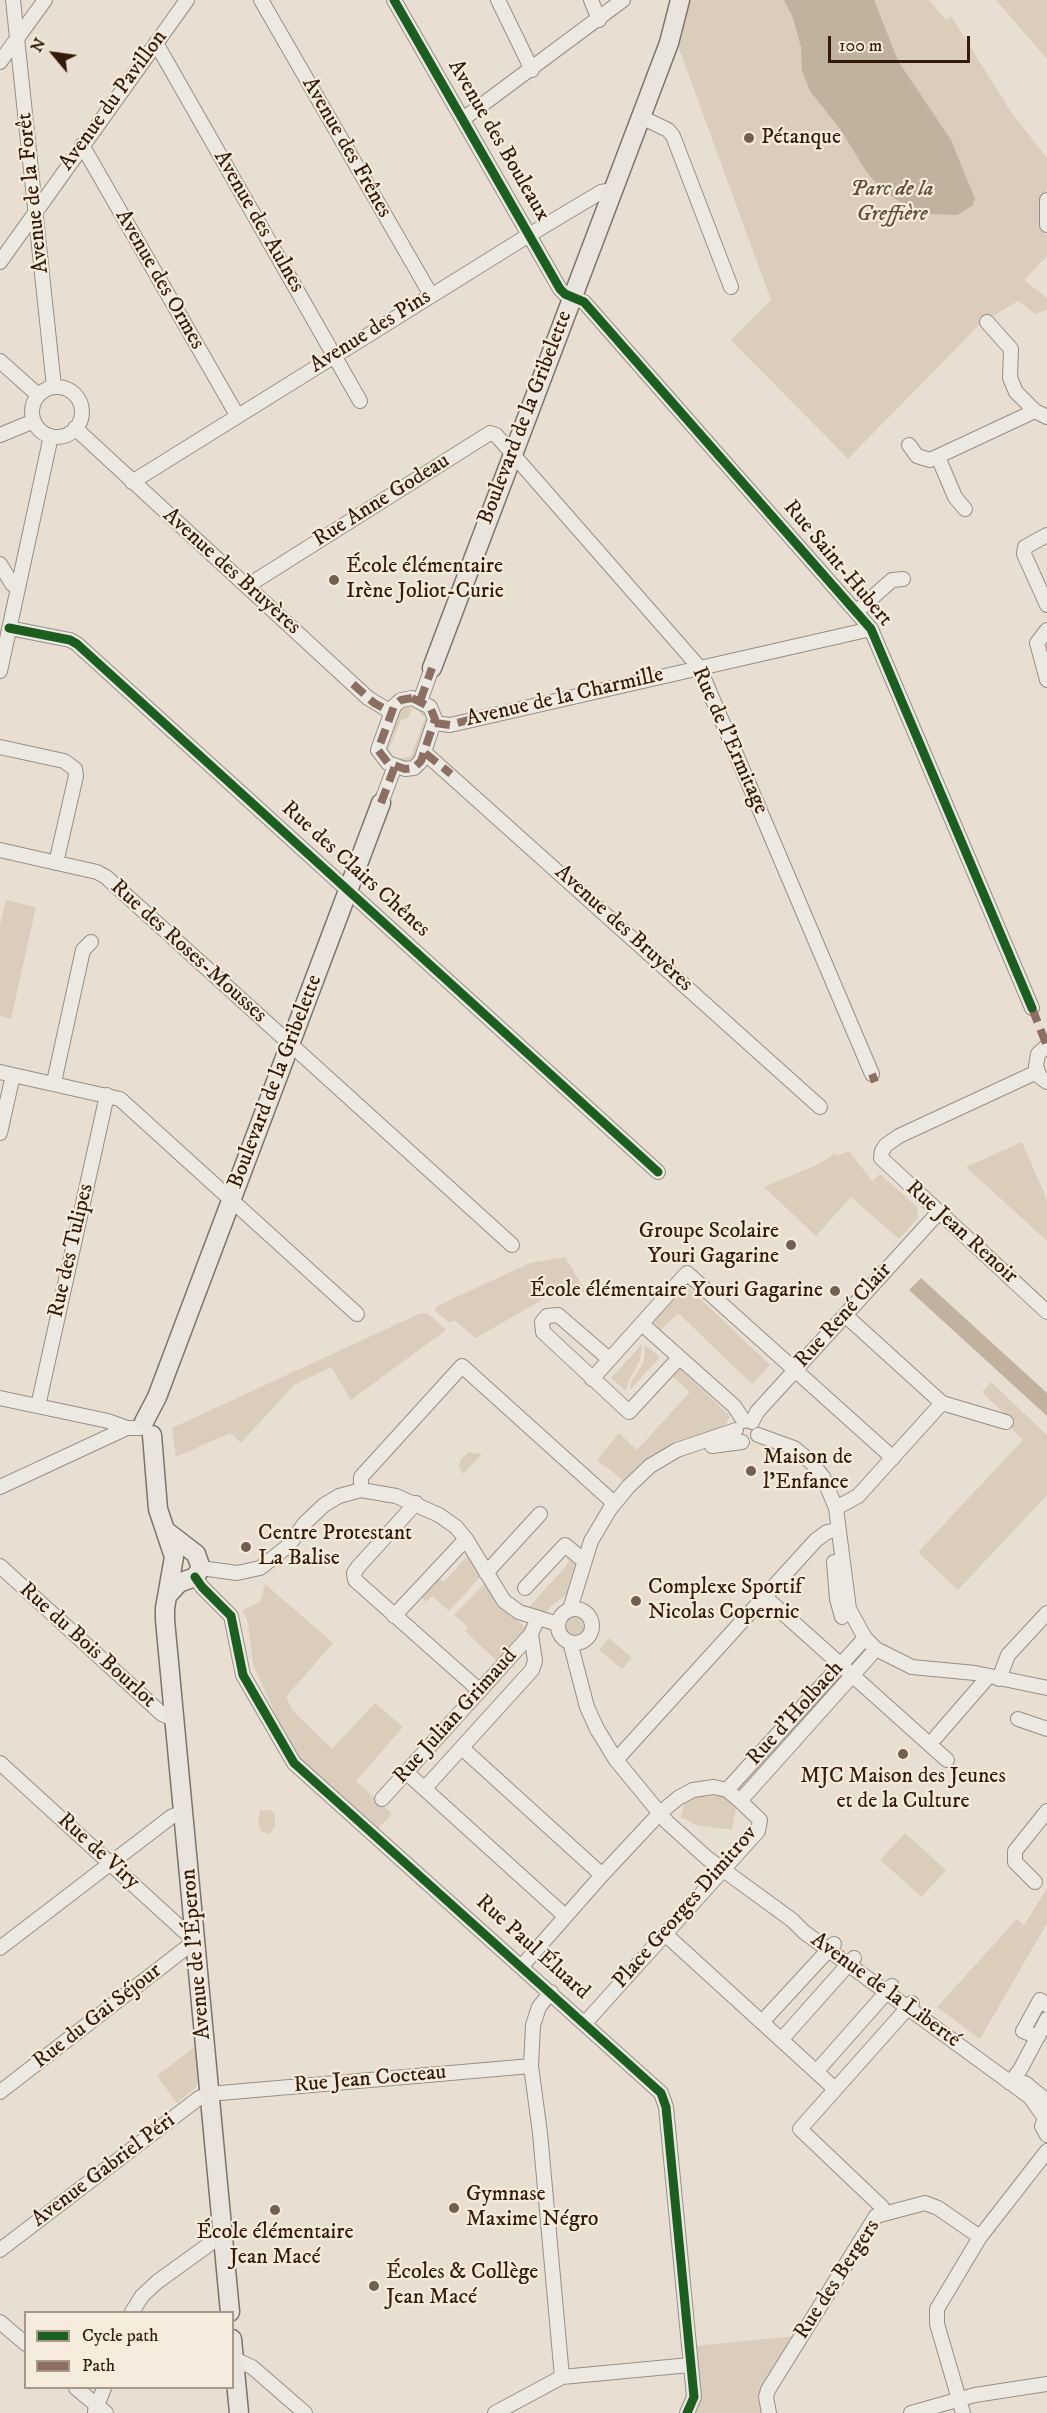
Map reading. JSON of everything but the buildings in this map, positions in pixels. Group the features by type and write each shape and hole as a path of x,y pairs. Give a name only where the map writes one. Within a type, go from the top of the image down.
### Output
{"main road":[{"name":"Boulevard de la Gribelette","path":"432,668 669,43 680,0"},
{"name":"Boulevard de la Gribelette","path":"144,1427 381,803"},
{"name":"Avenue de l'Éperon","path":"144,1427 158,1509 166,1531 186,1567 168,1596 165,1614 230,2311"},
{"path":"234,2359 239,2413"}],"street":[{"name":"Avenue de la Forêt","path":"13,0 54,387"},
{"path":"0,62 45,0"},
{"name":"Avenue du Pavillon","path":"0,262 187,0"},
{"name":"Avenue des Frênes","path":"261,0 431,295"},
{"name":"Avenue des Bouleaux","path":"394,0 560,290 572,297"},
{"path":"498,0 532,70"},
{"path":"591,0 599,20"},
{"path":"463,119 532,70 623,0"},
{"name":"Avenue des Aulnes","path":"156,43 360,401"},
{"path":"641,117 668,130 673,136 731,287"},
{"name":"Avenue des Ormes","path":"82,146 237,415"},
{"name":"Avenue des Pins","path":"132,482 334,354 529,235 601,192 613,190"},
{"path":"1047,201 1047,225"},
{"name":"Rue Saint-Hubert","path":"572,297 584,302 871,629 1032,1008"},
{"path":"909,445 917,456 930,460 1041,414 1012,385 1008,344 987,322"},
{"path":"0,361 38,395"},
{"path":"54,387 69,390 79,400 82,415 75,428 64,436 51,436 44,433 34,421 32,408 38,395 54,387"},
{"path":"0,435 34,421"},
{"name":"Avenue des Bruyères","path":"75,428 374,703 390,712"},
{"name":"Rue Anne Godeau","path":"247,586 490,434 496,435 512,455"},
{"path":"0,671 51,436"},
{"name":"Rue de l'Ermitage","path":"512,455 699,667 872,1074"},
{"path":"938,457 955,497 965,509"},
{"path":"1047,535 1025,547 1025,561 1047,605"},
{"path":"0,564 12,584 18,588"},
{"name":"Rue Saint-Hubert","path":"856,612 892,580 903,579"},
{"name":"Rue des Clairs Chênes","path":"9,628 70,640 77,644 658,1173"},
{"name":"Avenue de la Charmille","path":"435,723 450,725 871,629"},
{"path":"1047,630 1037,643 1047,680"},
{"name":"Boulevard de la Gribelette","path":"420,701 432,668"},
{"path":"412,698 420,701 433,710 435,723 424,753 414,768 395,766 382,759 378,750 390,712 401,700 412,698"},
{"path":"0,747 64,761 75,769 76,776 56,862"},
{"name":"Avenue des Bruyères","path":"424,753 820,1107"},
{"name":"Boulevard de la Gribelette","path":"381,803 395,766"},
{"name":"Rue des Roses-Mousses","path":"0,850 97,872 106,877 512,1245"},
{"path":"54,1082 83,950 91,942"},
{"path":"1042,1077 1038,1054 1047,1046"},
{"path":"0,1133 6,1073 107,1095 124,1103 357,1314"},
{"name":"Rue Jean Renoir","path":"1042,1077 899,1136 882,1151 881,1158 1047,1312"},
{"name":"Rue des Tulipes","path":"38,1406 107,1095"},
{"name":"Rue René Clair","path":"743,1429 938,1213"},
{"path":"592,1379 687,1273 893,1458"},
{"path":"609,1359 558,1315 547,1316 541,1328 543,1332 629,1412 679,1358"},
{"path":"845,1315 942,1403 1006,1422"},
{"path":"642,1324 734,1406 743,1429"},
{"path":"186,1567 237,1573 260,1568 288,1546 305,1523 324,1505 361,1483 462,1366 614,1503"},
{"path":"0,1398 144,1427"},
{"path":"836,1508 858,1496 942,1403"},
{"path":"0,1487 144,1427"},
{"path":"361,1483 416,1503 439,1515 466,1539 504,1600 519,1612 558,1624 562,1615 576,1609 596,1547 619,1508 634,1491 664,1465 680,1456 721,1444 743,1429"},
{"path":"576,1609 583,1560 601,1522 614,1503 639,1475 663,1457 691,1443 743,1429 758,1429 758,1435 786,1443 811,1462 828,1487 836,1508 846,1599 862,1641 889,1667 909,1675 969,1681 993,1678 1014,1679 1022,1675 1047,1680"},
{"path":"416,1503 354,1573 355,1580 480,1691"},
{"path":"486,1573 540,1514"},
{"path":"618,1757 816,1540 827,1532 837,1530"},
{"path":"394,1616 466,1539"},
{"path":"525,1588 565,1545 583,1560"},
{"name":"Rue du Bois Bourlot","path":"0,1566 162,1714 176,1720"},
{"name":"Rue Paul Éluard","path":"186,1567 231,1616 243,1675 294,1763 656,2087 664,2099 694,2397 687,2413"},
{"path":"765,1597 947,1760"},
{"path":"576,1609 590,1616 592,1627 589,1636 576,1642"},
{"path":"936,1737 993,1678 1014,1649 1047,1613"},
{"name":"Rue Julian Grimaud","path":"382,1799 531,1634 538,1618"},
{"name":"Avenue de la Liberté","path":"558,1624 559,1633 576,1642 587,1707 618,1757 659,1814 690,1844 723,1869 780,1907 1012,2079 1047,2101"},
{"name":"Rue Julian Grimaud","path":"425,1788 532,1670 535,1660 531,1634"},
{"name":"Rue d'Holbach","path":"727,1790 862,1641"},
{"path":"1014,1649 1014,1679"},
{"name":"Rue d'Holbach","path":"740,1801 873,1652"},
{"path":"1014,1679 1021,1684 1047,1688"},
{"path":"1018,1719 1047,1729"},
{"path":"462,1748 602,1875"},
{"name":"Rue de Viry","path":"0,1762 195,1941"},
{"path":"407,1773 565,1916"},
{"path":"522,1966 659,1814 684,1793 714,1787 727,1790"},
{"name":"Place Georges Dimitrov","path":"585,2023 761,1824 760,1820 727,1790"},
{"path":"0,1948 171,1817 184,1811"},
{"path":"1035,1882 1015,1862 1015,1851 1047,1811"},
{"path":"665,1934 834,2088"},
{"name":"Rue du Gai Séjour","path":"0,2092 195,1941"},
{"path":"762,2022 832,1947"},
{"path":"781,2040 851,1961"},
{"path":"816,2072 890,1990"},
{"path":"551,1992 539,2007 533,2025 531,2066 541,2144 562,2377"},
{"path":"1038,2037 1023,2031 1040,2000 1047,2005"},
{"path":"884,2212 882,2207 800,2129 910,2004"},
{"path":"1012,2079 1047,2019"},
{"name":"Rue Jean Cocteau","path":"209,2094 531,2066"},
{"name":"Avenue de la Liberté","path":"1012,2079 1046,2116"},
{"name":"Avenue Gabriel Péri","path":"0,2250 194,2102 209,2094"},
{"path":"1046,2116 1042,2126 1047,2134"},
{"path":"963,2413 937,2324 937,2309 980,2237 1047,2151"},
{"name":"Rue des Bergers","path":"769,2413 766,2397 768,2390 871,2221 884,2212 918,2204 932,2205 980,2237"},
{"path":"133,2311 138,2302 157,2282 222,2235"},
{"path":"0,2322 24,2342"},
{"path":"234,2359 252,2367 305,2413"},
{"path":"495,2413 562,2377 690,2365"},
{"path":"911,2413 959,2399 1047,2384"},
{"path":"77,2389 99,2410"},
{"path":"99,2410 104,2389"}],"green space":[{"name":"Parc de la Greffière","path":"687,0 929,0 946,20 951,16 1011,112 1047,158 1047,188 1040,207 1043,229 1047,235 1047,256 1024,280 1047,298 1047,310 1036,314 1018,301 980,324 848,459 731,340 771,300 677,43"},
{"path":"996,0 1047,0 1047,59"},
{"path":"406,702 412,710 408,718 401,720 387,754 382,746 395,710"},
{"path":"413,702 431,716 415,763 389,761 411,756 426,715 422,716"},
{"path":"6,900 36,907 11,1019 0,1016 0,925"},
{"path":"1022,1142 1047,1200 1047,1241 966,1167"},
{"path":"849,1151 872,1181 880,1174 917,1207 918,1218 899,1239 851,1197 816,1236 764,1187 821,1163 835,1153 837,1156"},
{"path":"565,1257 586,1292 547,1297 476,1338 454,1320 450,1323 435,1311 437,1306 530,1263"},
{"path":"687,1286 770,1365 752,1384 678,1313 661,1330 653,1322"},
{"path":"421,1313 428,1314 446,1330 351,1400 331,1367 294,1385 241,1443 230,1433 176,1457 172,1428"},
{"path":"642,1344 640,1360 628,1382 626,1391 611,1378"},
{"path":"645,1345 660,1357 630,1390 631,1382 644,1362"},
{"path":"680,1369 730,1416 727,1422 722,1428 676,1441 623,1480 597,1460 619,1433 637,1450 690,1392 673,1377"},
{"path":"991,1382 1047,1435 1047,1495 958,1590 918,1552 1023,1440 1008,1425 1012,1421 982,1392"},
{"path":"469,1452 482,1454 463,1474 459,1466 461,1459"},
{"path":"471,1552 483,1574 449,1611 432,1596 426,1602 422,1597 439,1579 444,1582"},
{"path":"571,1556 577,1558 566,1595 551,1606 547,1612 529,1607 566,1566"},
{"path":"487,1581 496,1605 527,1628 497,1661 465,1631 468,1627 454,1615"},
{"path":"265,1584 333,1643 286,1697 293,1711 332,1749 375,1703 403,1727 356,1781 392,1814 375,1832 297,1762 253,1665 248,1623 243,1610 260,1602"},
{"path":"571,1613 579,1613 586,1620 586,1628 579,1635 571,1635 564,1628 564,1620"},
{"path":"609,1638 632,1658 622,1669 599,1650"},
{"path":"836,1676 842,1682 742,1792 736,1786"},
{"path":"720,1792 737,1803 732,1830 696,1825 681,1817 685,1799 694,1795 698,1797 717,1796"},
{"path":"260,1810 270,1810 275,1815 275,1827 269,1834 261,1831 258,1822"},
{"path":"905,1833 946,1870 922,1897 880,1860"},
{"path":"1047,1888 1047,1923 980,2039 937,2007 1017,1919 1024,1925"},
{"path":"198,2044 199,2081 195,2088 177,2103 157,2076"},
{"path":"795,2336 758,2399 762,2413 694,2413 699,2402 694,2346"}],"shaded area":[{"path":"784,0 874,0 898,61 951,140 975,199 972,206 957,215 931,214 900,202 880,188 866,171 840,129 810,91 802,71 801,47 793,18"},
{"path":"921,1278 1047,1393 1047,1416 909,1290"}],"marked path":[{"path":"420,701 432,668"},
{"path":"353,684 374,703 391,712"},
{"path":"412,698 430,707 435,719 421,761 414,768 405,769 388,763 378,750 394,706 401,700 412,698"},
{"path":"435,723 450,725 480,717"},
{"path":"425,753 451,774"},
{"path":"381,803 395,766"},
{"path":"1032,1008 1047,1046"},
{"path":"872,1074 875,1082"}],"cycle path":[{"path":"394,0 560,289 565,294 584,302 871,629 1032,1008"},
{"path":"9,628 70,640 77,644 658,1172"},
{"path":"195,1577 231,1616 243,1675 294,1763 661,2093 666,2107 694,2397 687,2413"}],"place":[{"name":"Pétanque","path":"749,138"},
{"name":"École élémentaire Irène Joliot-Curie","path":"334,580"},
{"name":"Groupe Scolaire Youri Gagarine","path":"791,1245"},
{"name":"École élémentaire Youri Gagarine","path":"835,1291"},
{"name":"Maison de l’Enfance","path":"751,1471"},
{"name":"Centre Protestant La Balise","path":"246,1547"},
{"name":"Complexe Sportif Nicolas Copernic","path":"636,1601"},
{"name":"MJC Maison des Jeunes et de la Culture","path":"903,1754"},
{"name":"Gymnase Maxime Négro","path":"454,2208"},
{"name":"École élémentaire Jean Macé","path":"275,2210"},
{"name":"Écoles & Collège Jean Macé","path":"374,2286"}]}
